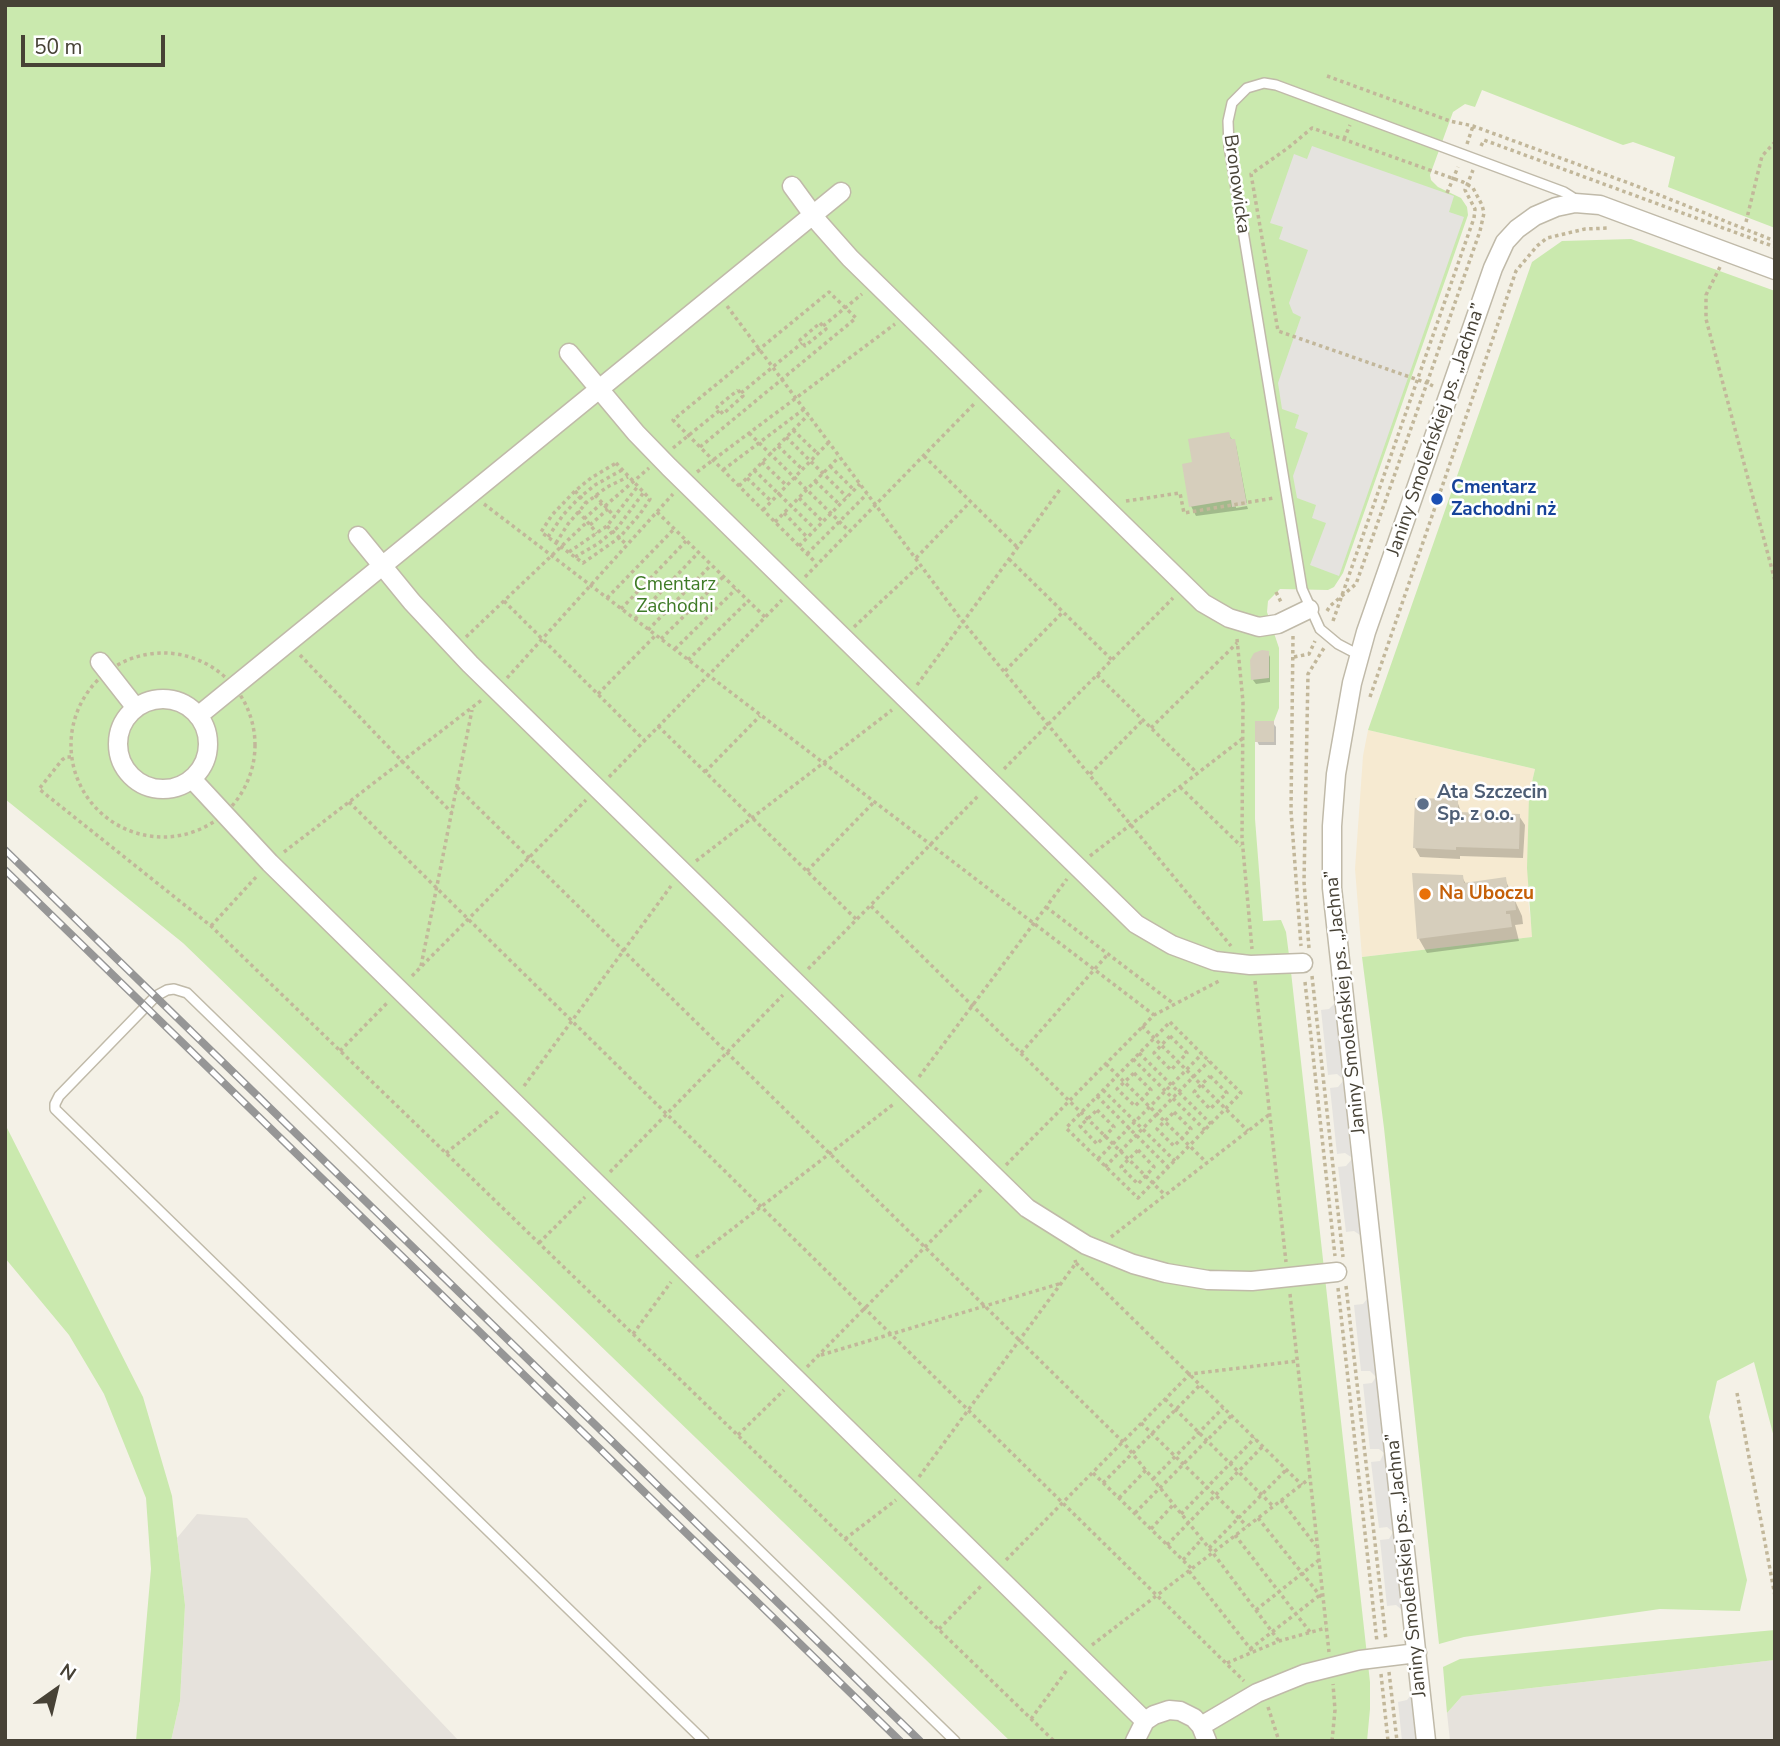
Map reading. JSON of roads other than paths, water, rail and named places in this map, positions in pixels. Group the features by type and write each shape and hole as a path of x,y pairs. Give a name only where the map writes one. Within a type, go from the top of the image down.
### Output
{"street":[{"path":"792,186 838,245 1184,586 1212,609 1234,620 1267,627 1287,621 1309,608"},
{"path":"198,716 841,192"},
{"name":"Bronowicka","path":"1574,204 1608,208 1775,270"},
{"name":"Janiny Smoleńskiej ps. „Jachna”","path":"1426,1741 1332,888 1332,826 1336,774 1346,708 1359,655 1497,259 1505,242 1535,216 1556,207 1574,204"},
{"path":"569,353 636,433 684,482 1136,924 1199,956 1250,965 1308,962"},
{"path":"358,537 455,648 496,690 1016,1198 1041,1218 1071,1237 1133,1264 1188,1277 1230,1281 1288,1279 1342,1269"},
{"path":"103,667 136,708"},
{"path":"153,700 172,700 189,707 198,716 205,727 208,746 204,764 192,779 180,786 160,789 141,783 126,769 120,757 119,737 123,724 136,708 153,700"},
{"path":"192,779 270,863 1145,1721"},
{"path":"1135,1741 1145,1721 1158,1713 1174,1710 1189,1715 1204,1733 1256,1693 1289,1679 1331,1666 1417,1653"}],"lane":[{"name":"Bronowicka","path":"1359,655 1320,629 1302,589 1229,146 1228,121 1232,103 1247,88 1264,83 1276,85 1564,192 1572,197 1574,204"},
{"path":"704,1741 55,1109 59,1096 156,996 174,989 187,993 955,1741"}],"railway":[{"path":"5,850 920,1741"},
{"path":"5,870 900,1741"}],"place":[{"name":"Cmentarz Zachodni nż","path":"1437,499"},
{"name":"Ata Szczecin Sp. z o.o.","path":"1423,804"},
{"name":"Na Uboczu","path":"1425,894"}],"park label":[{"name":"Cmentarz Zachodni","path":"675,596"}]}
